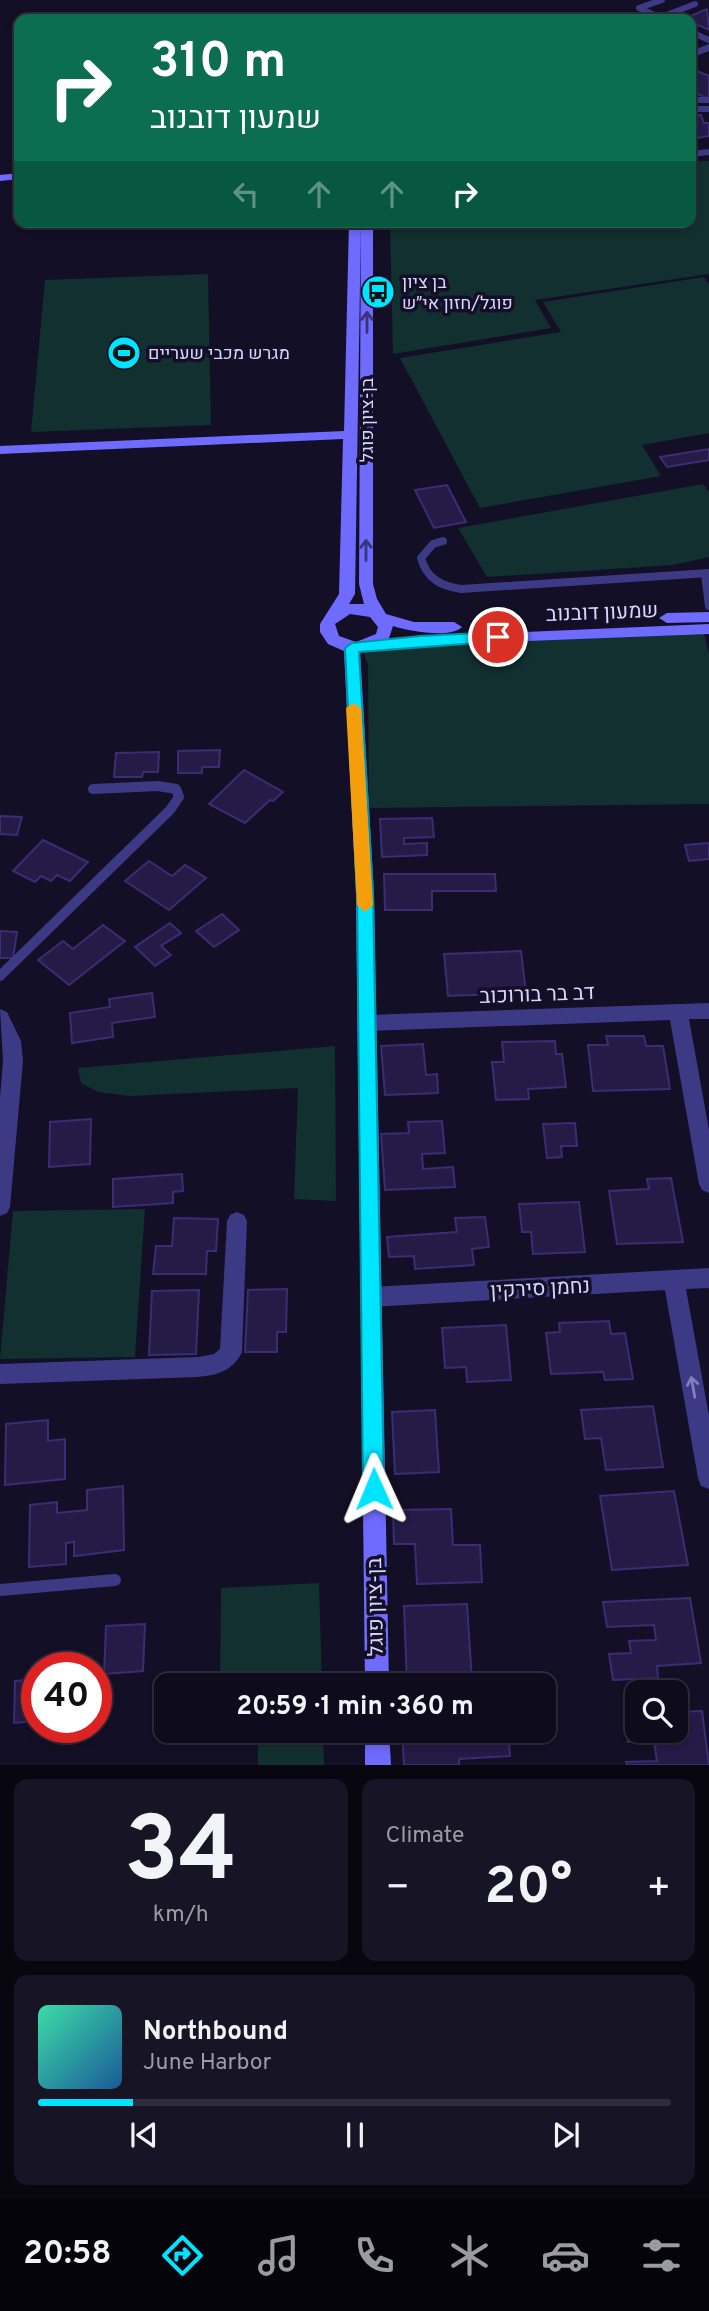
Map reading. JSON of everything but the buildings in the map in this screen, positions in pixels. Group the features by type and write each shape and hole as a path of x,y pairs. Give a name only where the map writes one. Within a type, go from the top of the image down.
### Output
{"street":[{"name":"בן-ציון פוגל","path":"337,612 347,594 355,228"},
{"name":"בן-ציון פוגל","path":"367,228 366,584 369,599 380,616"},
{"name":"בן-ציון פוגל","path":"0,450 350,435"},
{"path":"358,608 380,616 385,624 384,634 372,645 352,648 338,644 327,633 328,620 337,612 358,608"},
{"name":"שמעון דובנוב","path":"380,616 414,627 433,628 709,617"},
{"name":"שמעון דובנוב","path":"372,645 420,640 709,629"},
{"name":"בן-ציון פוגל","path":"352,648 365,894 377,1673"},
{"name":"דב בר בורוכוב","path":"367,1023 709,1011"},
{"path":"678,1012 709,1184"},
{"path":"0,1017 12,1041 13,1061 0,1207"},
{"path":"0,1374 198,1367 216,1365 227,1358 231,1352 237,1221"},
{"name":"נחמן סירקין","path":"371,1297 709,1278"},
{"path":"674,1280 709,1478"},
{"path":"377,1743 378,1765"}],"lane":[{"path":"652,14 639,8 662,0"},
{"path":"671,14 695,4"},
{"path":"443,541 433,544 421,558 423,568 430,578 452,589 707,574 709,606"},
{"path":"0,976 170,810 179,797 176,789 158,786 93,789"},
{"path":"0,1590 114,1580"}],"green space":[{"path":"696,161 709,161 709,274 535,300 551,328 393,354 390,228 696,228"},
{"name":"מגרש מכבי שעריים","path":"208,274 211,425 31,432 45,280"},
{"path":"704,277 709,284 709,433 642,445 661,476 480,508 400,358 561,332 543,302"},
{"path":"703,484 709,492 709,557 673,565 487,577 458,528"},
{"path":"704,634 709,654 709,804 369,808 368,664 363,652 379,645"},
{"path":"335,1046 336,1201 294,1199 298,1088 130,1096 98,1092 81,1083 78,1068"},
{"path":"145,1209 135,1357 0,1359 13,1211"},
{"path":"319,1583 322,1673 220,1673 221,1588"},
{"path":"258,1743 323,1743 324,1765 258,1765"}],"slow traffic":[{"path":"353,708 365,905"}],"place":[{"name":"בן ציון פוגל/חזון אי״ש","path":"378,292"},
{"name":"מגרש מכבי שעריים","path":"124,353"}],"route":[{"path":"374,1489 365,894 352,648 420,640 498,637"}]}
